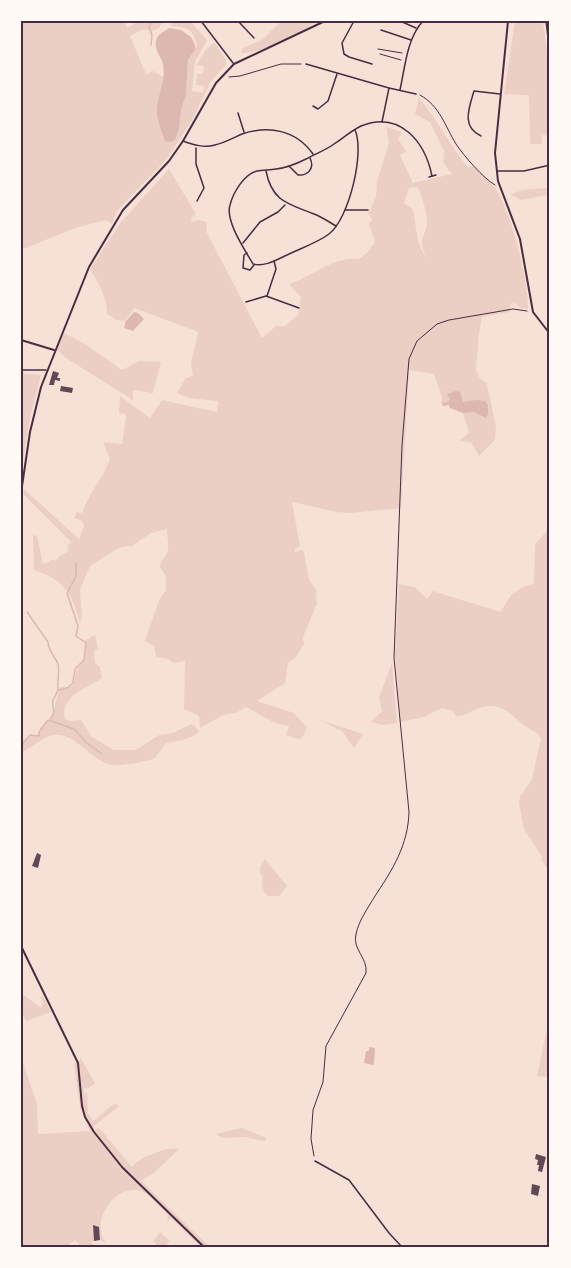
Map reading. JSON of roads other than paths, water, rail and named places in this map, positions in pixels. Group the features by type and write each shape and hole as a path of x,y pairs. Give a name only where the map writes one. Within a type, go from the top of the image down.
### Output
{"street":[{"path":"201,21 234,64"},
{"path":"238,21 254,38"},
{"path":"21,493 30,432 46,370 89,267 123,210 160,174 183,141 219,79 234,64 326,21"},
{"path":"354,21 342,43 344,54 372,64"},
{"path":"400,21 416,28"},
{"path":"399,91 411,40 416,28 423,21"},
{"path":"508,21 495,153 496,171 500,188 520,239 533,312 550,334"},
{"path":"546,21 550,54"},
{"path":"381,30 411,40"},
{"path":"306,64 416,94"},
{"path":"313,106 318,109 325,105 337,74"},
{"path":"381,123 389,88"},
{"path":"481,136 475,134 467,118 474,91 501,94"},
{"path":"238,113 245,133"},
{"path":"355,130 358,138 358,160 345,210 337,227 331,234 274,261 260,266 254,264 228,213 245,178 258,171 289,166 333,145 355,130 362,126 381,123 403,128 415,137 424,150 430,176 436,175"},
{"path":"183,141 196,146 214,145 245,133 268,129 286,132 307,146 313,155"},
{"path":"196,146 196,164 204,188 197,201"},
{"path":"289,166 298,175 304,175 311,167 312,161 309,157"},
{"path":"496,171 524,171 550,165"},
{"path":"266,171 270,187 286,204 313,214 337,227"},
{"path":"242,244 260,222 278,212 286,204"},
{"path":"345,210 368,210"},
{"path":"247,253 244,255 244,270 250,270 254,264"},
{"path":"266,296 276,269 274,261"},
{"path":"246,302 266,296 299,308"},
{"path":"21,340 54,351"},
{"path":"21,370 46,370"},
{"path":"21,873 21,885"},
{"path":"21,946 78,1063 82,1106 90,1125 122,1167 204,1247"},
{"path":"315,1161 349,1180 388,1233 402,1247"}],"waterway":[{"path":"151,45 152,35 149,27 152,21"},
{"path":"21,745 30,735 39,736 39,732 54,712 53,702 58,690 67,688 73,683 75,669 84,660 86,643 76,636 78,626 67,593 76,576 76,563"},
{"path":"27,612 48,642 58,664 58,689"},
{"path":"51,721 74,729 102,754"}]}
